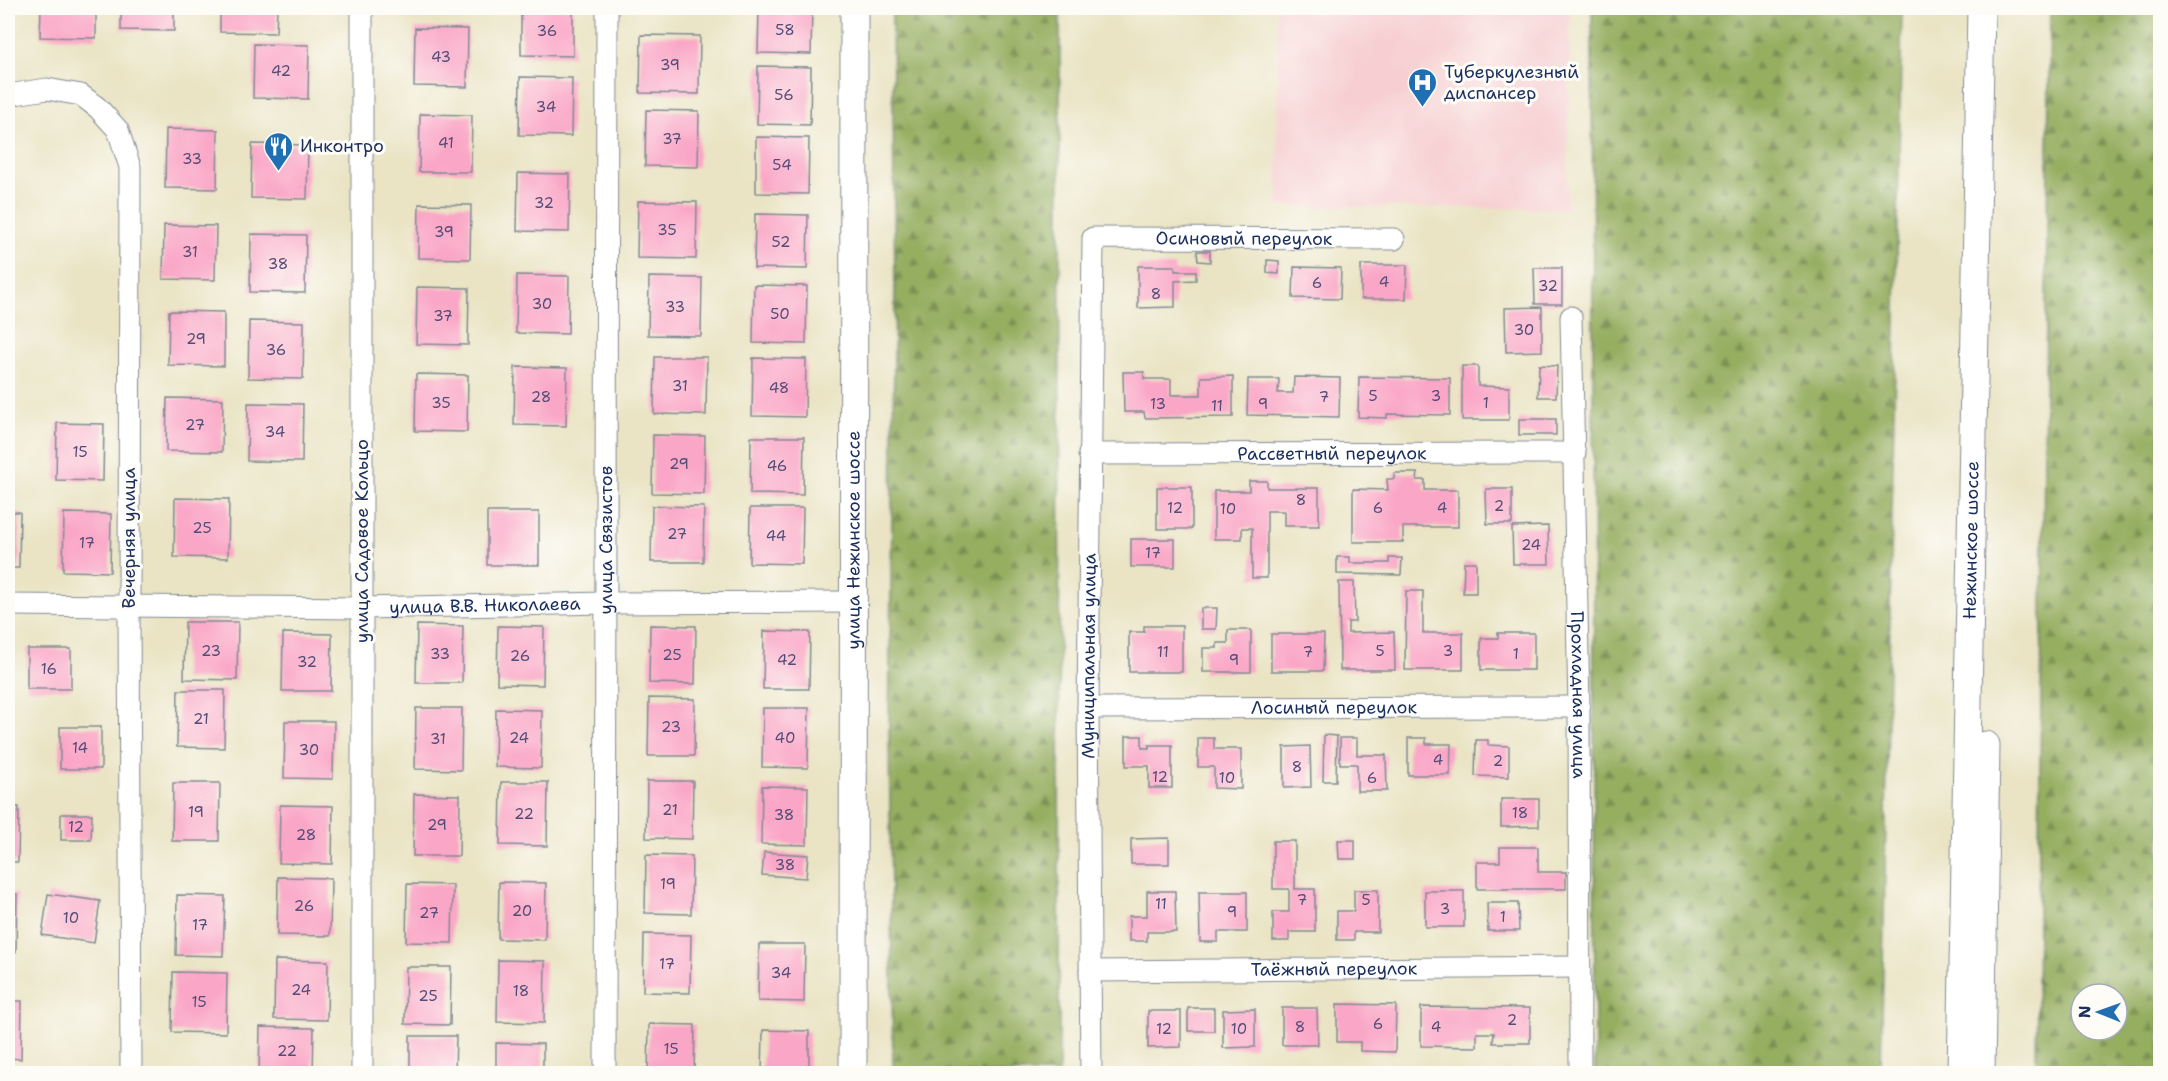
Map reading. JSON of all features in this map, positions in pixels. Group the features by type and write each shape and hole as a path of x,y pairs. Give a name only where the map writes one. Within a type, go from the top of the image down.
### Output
{"main road":[{"name":"улица Нежинское шоссе","path":"853,1074 854,8"},
{"name":"Нежинское шоссе","path":"1961,1074 1981,8"},
{"name":"Нежинское шоссе","path":"1981,1074 1997,8"}],"street":[{"name":"улица Садовое Кольцо","path":"362,8 362,1074"},
{"name":"улица Связистов","path":"605,1074 607,8"},
{"name":"Вечерняя улица","path":"8,94 47,89 81,95 98,108 118,130 130,167 131,1074"},
{"name":"Осиновый переулок","path":"1093,238 1394,239"},
{"name":"Муниципальная улица","path":"1091,1074 1088,708 1093,238"},
{"name":"Прохладная улица","path":"1571,317 1579,707 1580,1074"},
{"name":"Рассветный переулок","path":"1089,454 1575,453"},
{"name":"улица В.В. Николаева","path":"8,605 129,604 362,608 606,603 855,602"},
{"name":"Лосиный переулок","path":"1088,708 1579,707"},
{"name":"Таёжный переулок","path":"1090,971 1579,967"}],"shaded area":[{"name":"Туберкулезный диспансер","path":"1277,8 1570,8 1567,209 1278,206"}],"green space":[{"path":"892,8 1060,8 1059,1073 893,1073 889,730 895,290"},
{"path":"1592,8 1902,8 1881,1073 1595,1073"},
{"path":"2050,8 2160,8 2160,1073 2036,1073"}],"building":[{"path":"8,8 10,8 10,40 8,40"},
{"path":"41,8 96,8 96,38 40,37"},
{"path":"121,8 174,8 174,31 121,30"},
{"path":"220,8 277,8 276,33 220,32"},
{"path":"521,8 573,8 573,56 521,55"},
{"path":"759,8 812,8 811,54 758,53"},
{"path":"415,28 468,29 467,87 414,86"},
{"path":"641,35 700,36 699,94 640,93"},
{"path":"254,44 309,45 308,99 253,98"},
{"path":"758,66 811,67 810,125 757,124"},
{"path":"520,77 572,78 571,136 519,135"},
{"path":"646,110 699,111 698,167 645,166"},
{"path":"420,114 472,115 471,172 419,172"},
{"path":"166,129 218,130 217,189 165,188"},
{"path":"756,137 809,138 808,194 756,193"},
{"name":"Инконтро","path":"252,144 308,145 307,199 251,198"},
{"path":"518,173 570,174 569,232 517,231"},
{"path":"638,201 697,202 696,259 637,258"},
{"path":"419,204 471,205 470,259 418,258"},
{"path":"755,214 808,215 807,269 754,268"},
{"path":"164,225 216,226 215,280 163,279"},
{"path":"251,234 306,235 305,293 250,292"},
{"path":"1197,251 1210,251 1210,262 1198,261"},
{"path":"1267,260 1279,261 1279,274 1267,273"},
{"path":"1361,265 1407,265 1406,299 1361,299"},
{"path":"1138,266 1175,266 1175,271 1196,271 1196,280 1175,281 1175,307 1138,308"},
{"path":"1294,267 1341,268 1340,299 1293,298"},
{"path":"1534,268 1562,268 1562,304 1535,304"},
{"path":"517,275 569,276 568,334 516,333"},
{"path":"649,277 702,278 701,336 648,335"},
{"path":"754,285 807,286 806,344 753,343"},
{"path":"417,287 469,288 468,345 416,344"},
{"path":"1542,307 1542,351 1506,352 1505,308"},
{"path":"169,311 224,312 224,366 168,365"},
{"path":"249,321 304,322 303,379 248,378"},
{"path":"655,357 707,357 706,415 654,414"},
{"path":"753,358 806,359 805,417 752,416"},
{"path":"1539,365 1557,366 1556,397 1538,397"},
{"path":"1462,366 1478,366 1478,386 1509,387 1509,420 1462,420"},
{"path":"515,367 567,368 566,426 514,425"},
{"path":"1123,372 1144,372 1144,379 1171,379 1171,395 1201,395 1201,377 1233,376 1233,417 1145,418 1144,412 1124,412"},
{"path":"416,374 468,375 467,432 415,431"},
{"path":"1294,377 1340,378 1339,417 1247,415 1248,379 1279,379 1278,393 1293,393"},
{"path":"1359,377 1450,378 1450,415 1387,414 1387,418 1358,417"},
{"path":"167,398 223,399 222,452 166,451"},
{"path":"248,403 303,404 302,462 247,461"},
{"path":"1519,419 1556,419 1556,435 1519,435"},
{"path":"57,423 104,424 103,481 56,480"},
{"path":"653,435 705,436 704,494 652,493"},
{"path":"751,437 804,437 803,495 750,494"},
{"path":"1394,473 1418,473 1417,480 1425,480 1425,490 1458,490 1458,527 1403,527 1403,542 1353,542 1353,489 1388,490 1387,479 1394,479"},
{"path":"1249,481 1267,481 1267,488 1319,488 1319,526 1284,526 1284,511 1267,511 1267,578 1252,578 1252,528 1242,528 1242,539 1214,539 1214,491 1249,491"},
{"path":"1157,487 1192,487 1192,529 1157,529"},
{"path":"1486,489 1512,489 1512,524 1487,524"},
{"path":"175,498 229,499 228,558 174,557"},
{"path":"652,506 704,507 703,562 651,562"},
{"path":"750,508 803,508 802,564 749,563"},
{"path":"8,512 20,512 19,568 8,568"},
{"path":"487,512 539,512 539,565 487,565"},
{"path":"64,513 111,514 110,572 63,571"},
{"path":"1548,526 1549,564 1513,564 1512,527"},
{"path":"1131,539 1175,539 1175,567 1131,567"},
{"path":"1337,557 1350,557 1350,563 1389,563 1389,558 1402,558 1401,575 1337,574"},
{"path":"1464,562 1476,562 1476,593 1463,593"},
{"path":"1339,582 1354,582 1355,622 1348,622 1348,633 1394,632 1395,670 1340,670"},
{"path":"1406,591 1423,591 1423,633 1463,633 1463,670 1405,670"},
{"path":"1201,608 1217,608 1216,629 1201,629"},
{"path":"185,622 238,622 237,680 184,679"},
{"path":"417,625 463,626 462,683 416,683"},
{"path":"650,625 696,626 695,684 649,683"},
{"path":"498,626 544,627 543,685 497,684"},
{"path":"1144,626 1182,626 1182,672 1129,672 1129,632 1144,632"},
{"path":"1228,630 1251,630 1251,672 1203,672 1203,648 1217,648 1217,643 1228,643"},
{"path":"764,631 810,632 809,689 763,689"},
{"path":"283,633 332,634 331,691 282,691"},
{"path":"1498,633 1534,633 1534,670 1481,670 1481,638 1498,638"},
{"path":"1271,634 1324,634 1323,671 1271,671"},
{"path":"27,649 71,649 71,689 27,689"},
{"path":"178,690 225,690 224,748 177,747"},
{"path":"649,698 695,699 694,756 648,756"},
{"path":"416,708 462,708 461,770 415,769"},
{"path":"763,708 809,708 808,768 762,767"},
{"path":"496,709 542,710 541,768 495,767"},
{"path":"285,721 334,721 333,779 284,778"},
{"path":"60,727 101,727 101,769 60,769"},
{"path":"1324,735 1337,736 1336,781 1323,781"},
{"path":"1126,736 1142,736 1142,748 1149,748 1149,745 1172,745 1172,788 1149,788 1149,766 1126,766"},
{"path":"1198,738 1214,738 1214,749 1241,749 1241,789 1214,788 1214,767 1198,767"},
{"path":"1340,738 1357,738 1357,755 1386,755 1387,791 1357,791 1357,764 1340,764"},
{"path":"1408,738 1426,738 1426,744 1451,744 1450,775 1408,775"},
{"path":"1476,740 1488,740 1488,745 1509,746 1509,777 1475,776"},
{"path":"1310,746 1311,787 1284,788 1284,747"},
{"path":"647,781 693,781 692,839 646,838"},
{"path":"501,782 548,782 547,846 500,845"},
{"path":"173,783 220,783 219,841 172,841"},
{"path":"762,786 808,787 807,845 761,844"},
{"path":"414,794 460,795 459,856 413,856"},
{"path":"1501,799 1539,799 1539,826 1501,827"},
{"path":"280,805 333,806 332,864 279,863"},
{"path":"8,806 19,807 18,862 8,862"},
{"path":"61,814 92,814 91,840 61,840"},
{"path":"1169,838 1169,864 1131,864 1131,839"},
{"path":"1338,840 1355,840 1355,859 1339,859"},
{"path":"1273,841 1295,841 1295,889 1315,889 1315,932 1289,932 1289,941 1273,941 1273,912 1289,912 1289,889 1273,889"},
{"path":"1500,847 1538,847 1538,872 1566,872 1566,889 1477,889 1477,862 1500,862"},
{"path":"764,852 808,855 806,878 762,875"},
{"path":"646,855 692,856 691,914 645,913"},
{"path":"278,877 331,878 330,936 277,935"},
{"path":"499,882 546,883 545,940 498,939"},
{"path":"407,884 453,885 452,943 406,942"},
{"path":"1354,890 1378,890 1378,932 1354,932 1354,940 1337,940 1337,911 1354,911"},
{"path":"1147,891 1175,891 1176,932 1147,932 1147,941 1129,941 1129,916 1147,916"},
{"path":"1425,891 1464,891 1464,927 1425,927"},
{"path":"1199,892 1247,892 1247,932 1218,932 1218,942 1200,942"},
{"path":"8,894 17,894 16,952 8,952"},
{"path":"48,894 100,901 94,943 42,935"},
{"path":"177,895 225,896 223,956 176,955"},
{"path":"1487,903 1518,903 1519,931 1488,931"},
{"path":"644,934 691,935 690,993 643,992"},
{"path":"759,944 805,944 804,1002 758,1001"},
{"path":"275,960 328,961 327,1020 274,1019"},
{"path":"498,960 545,961 544,1023 497,1022"},
{"path":"406,967 451,967 450,1025 405,1024"},
{"path":"173,972 227,973 226,1033 172,1032"},
{"path":"8,1001 22,1001 21,1059 8,1058"},
{"path":"1337,1004 1396,1005 1395,1052 1360,1051 1360,1042 1337,1042"},
{"path":"1421,1007 1530,1008 1530,1043 1493,1043 1494,1033 1477,1033 1477,1047 1421,1046"},
{"path":"1188,1008 1214,1008 1214,1031 1188,1031"},
{"path":"1282,1008 1317,1008 1318,1045 1282,1045"},
{"path":"1255,1009 1255,1047 1223,1048 1223,1010"},
{"path":"1148,1011 1181,1011 1181,1047 1148,1048"},
{"path":"649,1024 695,1025 694,1074 648,1074"},
{"path":"260,1027 314,1028 313,1074 259,1074"},
{"path":"763,1030 809,1031 809,1074 762,1074"},
{"path":"410,1036 456,1036 455,1074 410,1074"},
{"path":"496,1043 543,1044 543,1074 496,1074"},
{"path":"1389,1069 1406,1069 1406,1074 1389,1074"}],"place":[{"name":"Туберкулезный диспансер","path":"1423,108"},
{"name":"Инконтро","path":"279,172"}]}
